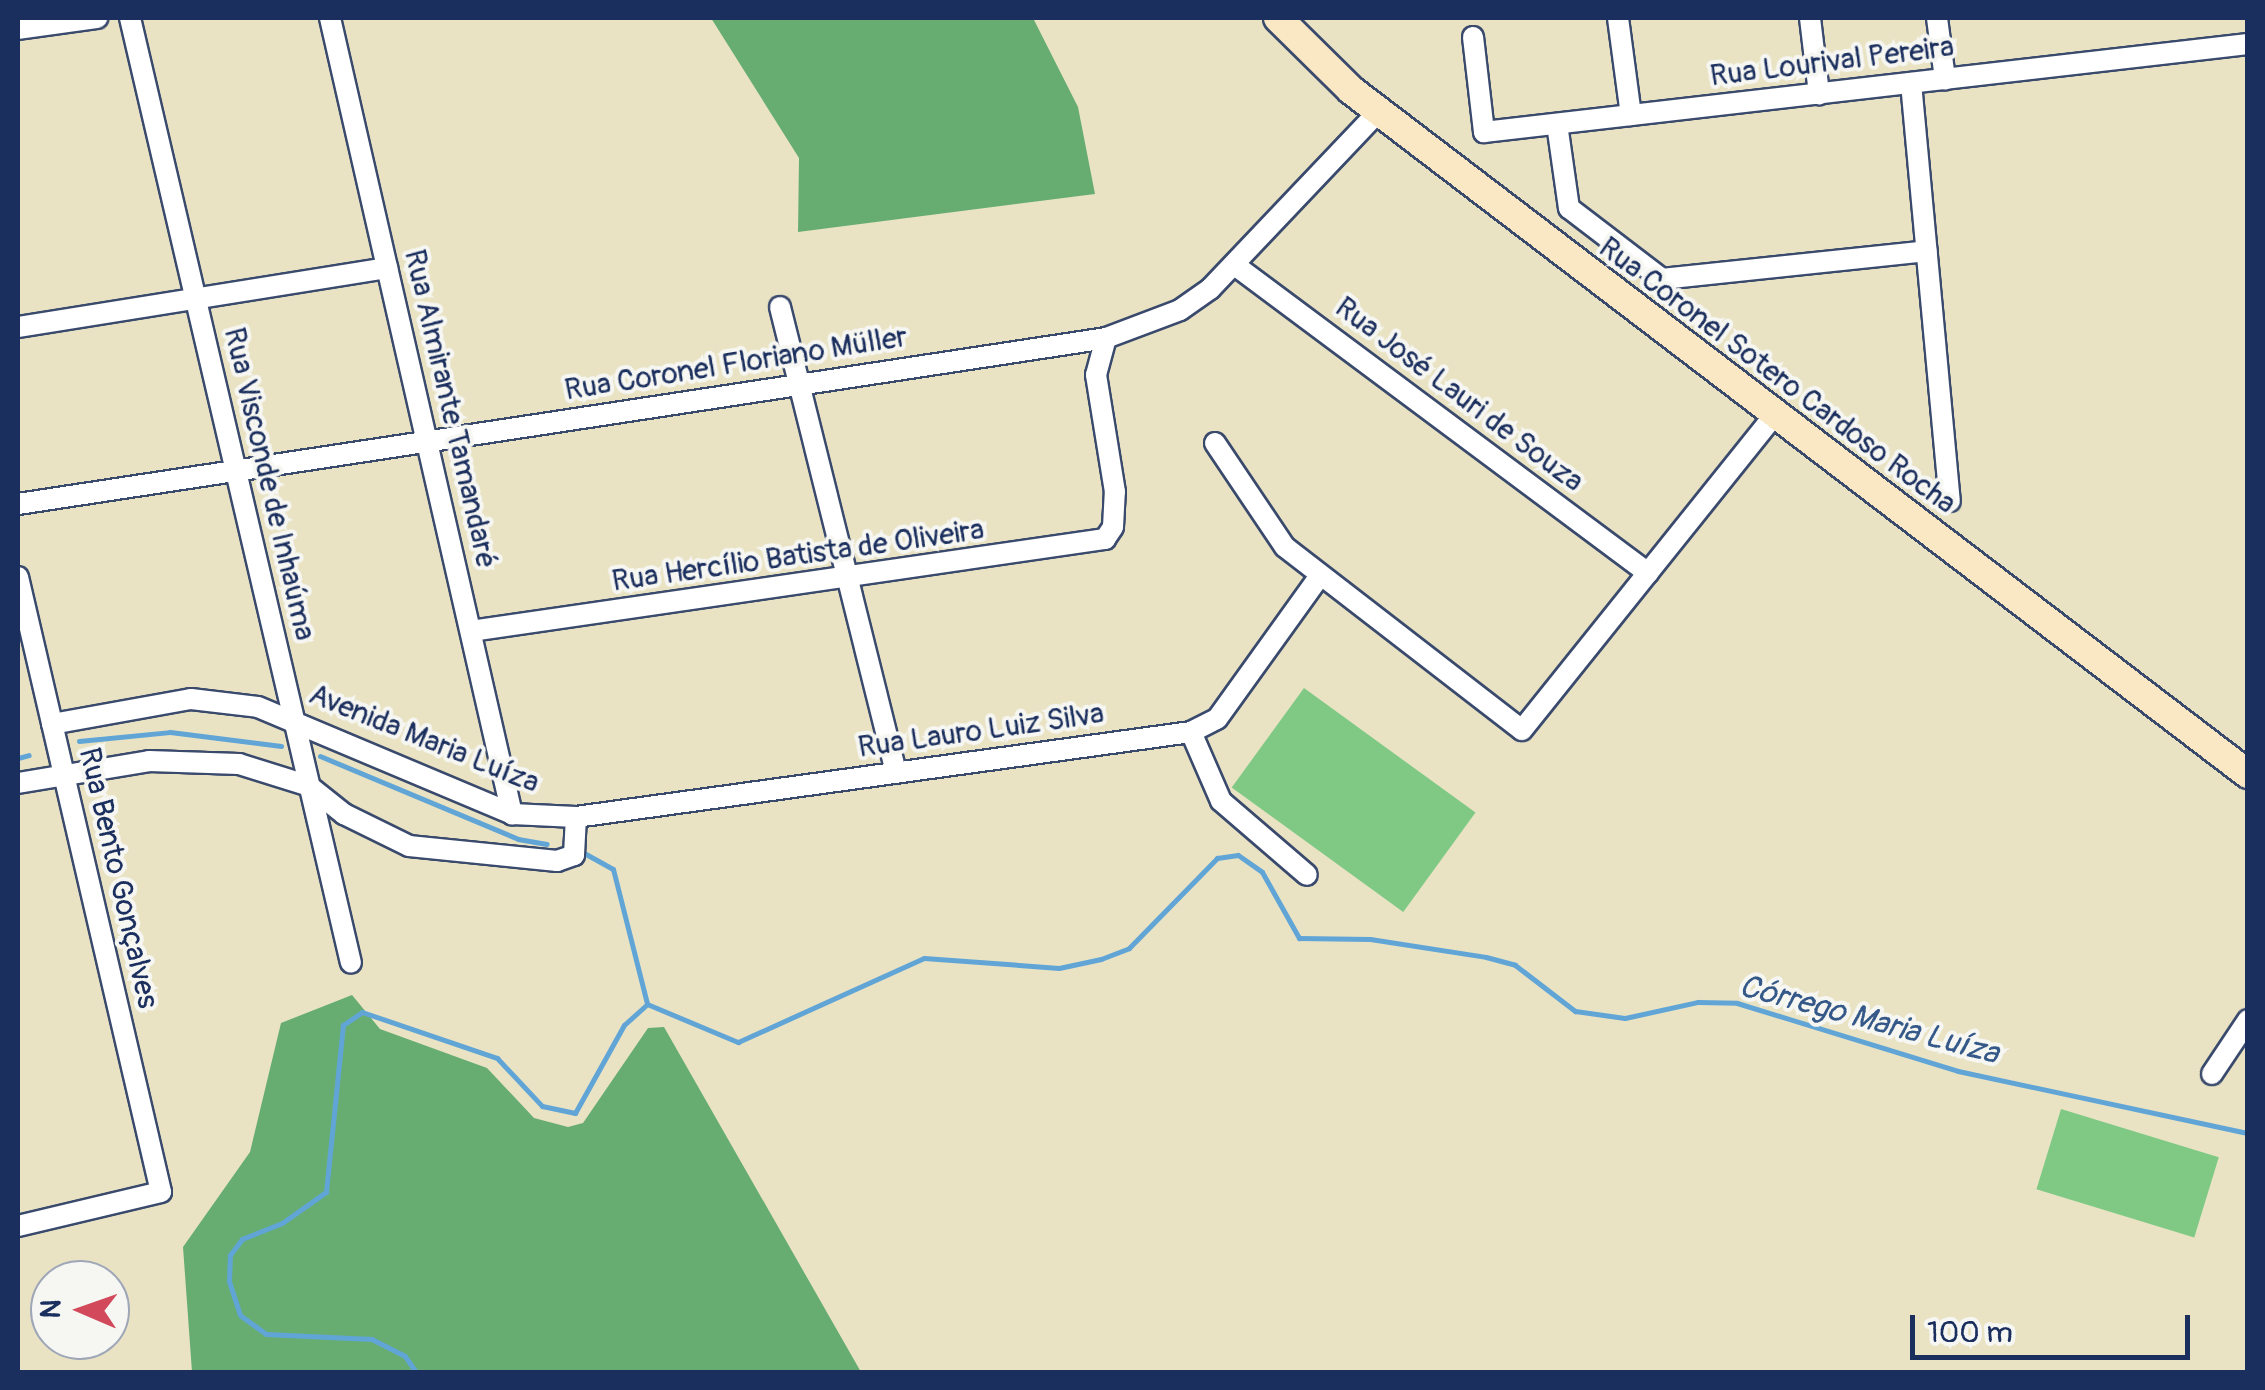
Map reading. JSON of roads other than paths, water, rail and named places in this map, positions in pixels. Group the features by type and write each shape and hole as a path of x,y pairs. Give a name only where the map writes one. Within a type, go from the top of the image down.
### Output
{"street":[{"path":"18,29 97,18"},
{"name":"Rua Visconde de Inhaúma","path":"130,18 350,964"},
{"name":"Rua Almirante Tamandaré","path":"330,18 512,814"},
{"path":"1618,18 1631,115"},
{"path":"1810,18 1819,94"},
{"path":"1937,18 1945,79"},
{"name":"Rua Coronel Sotero Cardoso Rocha","path":"1286,23 1379,111 2248,774"},
{"name":"Rua Lourival Pereira","path":"1473,37 1484,132 2248,44"},
{"path":"1911,83 1950,501"},
{"name":"Rua Coronel Floriano Müller","path":"18,504 1106,338 1180,310 1236,266 1379,111"},
{"path":"1557,124 1569,208 1662,279 1927,252"},
{"name":"Rua José Lauri de Souza","path":"1236,266 1648,573"},
{"path":"18,327 387,268"},
{"path":"780,307 896,773"},
{"name":"Rua Hercílio Batista de Oliveira","path":"470,631 1091,545 1105,539 1115,514 1096,399 1106,338"},
{"path":"1214,443 1261,518 1319,577 1522,730 1774,416"},
{"name":"Rua Bento Gonçalves","path":"18,577 161,1192 18,1226"},
{"path":"1306,875 1220,802 1192,732 1217,719 1319,577"},
{"name":"Avenida Maria Luíza","path":"52,724 190,699 293,717 512,814 576,818"},
{"name":"Rua Lauro Luiz Silva","path":"576,818 1192,732"},
{"path":"18,782 63,772 194,759 274,771 309,786 383,838 449,854 567,860 577,847 576,818"},
{"path":"2212,1074 2248,1020"}],"waterway":[{"path":"79,741 170,732 281,746"},
{"path":"18,758 29,755"},
{"path":"320,756 518,839 547,844"},
{"path":"584,853 613,869 647,1003"},
{"name":"Córrego Maria Luíza","path":"416,1372 405,1356 372,1339 266,1334 240,1315 229,1281 230,1255 242,1239 282,1223 326,1192 343,1025 362,1012 497,1058 542,1106 575,1113 624,1025 647,1004 738,1042 924,958 1059,968 1101,959 1129,948 1217,858 1238,855 1262,872 1299,938 1370,939 1486,957 1515,965 1575,1011 1625,1018 1698,1002 1737,1003 1958,1071 2248,1133"}]}
